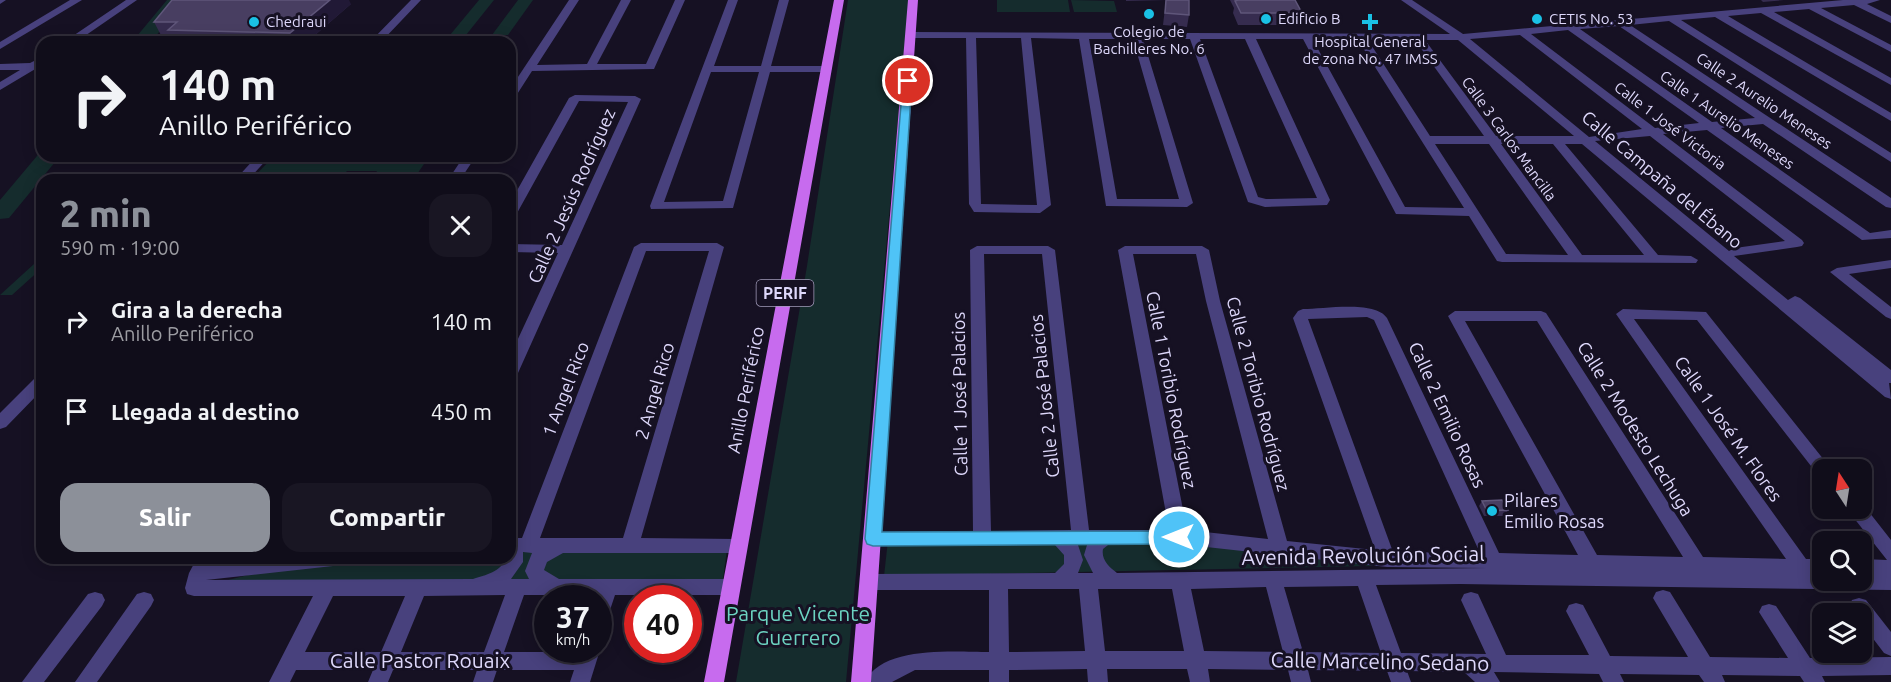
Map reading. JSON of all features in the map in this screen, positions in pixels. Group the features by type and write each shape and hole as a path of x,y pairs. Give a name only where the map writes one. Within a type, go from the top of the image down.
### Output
{"main road":[{"name":"Anillo Periférico","path":"714,682 737,546 839,0"},
{"path":"861,682 913,0"}],"street":[{"path":"0,46 77,0"},
{"path":"78,36 132,0"},
{"path":"380,27 404,6 416,0"},
{"path":"516,88 574,0"},
{"path":"590,68 626,0"},
{"path":"529,68 651,67 680,0"},
{"path":"733,0 656,206 728,205 784,0"},
{"name":"Calle Campaña del Ébano","path":"1406,0 1465,37"},
{"name":"Calle Campaña del Ébano","path":"1426,0 1465,37 1658,195 1891,393"},
{"path":"911,35 1465,37 1875,0"},
{"path":"1856,2 1891,20"},
{"path":"380,36 404,6"},
{"path":"1811,6 1891,49"},
{"path":"1763,10 1891,82"},
{"path":"1717,14 1891,118"},
{"path":"1670,18 1891,158"},
{"name":"Calle 2 Aurelio Meneses","path":"1621,23 1891,204"},
{"name":"Calle 1 Aurelio Meneses","path":"1570,27 1867,237 1891,234"},
{"name":"Calle 1 José Victoria","path":"1521,32 1797,243 1735,252"},
{"path":"971,34 975,204 979,209 1036,209 1046,205 1026,35"},
{"path":"1083,35 1111,203 1187,203 1137,36"},
{"path":"1194,36 1252,199 1265,203 1315,204 1324,200 1249,36"},
{"path":"1306,36 1401,211 1473,212"},
{"path":"1360,37 1502,258 1691,260"},
{"name":"Calle 3 Carlos Mancilla","path":"1418,37 1577,258"},
{"path":"0,67 36,63"},
{"path":"0,87 36,64"},
{"path":"708,69 826,69"},
{"name":"Calle 2 Jesús Rodríguez","path":"516,204 575,98 635,99 516,360"},
{"path":"1428,140 1557,141 1765,120"},
{"path":"1557,141 1654,259"},
{"path":"247,174 258,162"},
{"name":"Calle Campaña del Ébano","path":"1658,195 1735,252 1891,378"},
{"name":"2 Angel Rico","path":"630,546 717,247 641,247"},
{"name":"1 Angel Rico","path":"516,547 641,247"},
{"path":"516,248 568,249"},
{"name":"Calle 1 José Palacios","path":"982,539 977,250 1048,250"},
{"name":"Calle 2 José Palacios","path":"1048,250 1081,538"},
{"name":"Calle 1 Toribio Rodríguez","path":"1179,537 1125,250 1202,250"},
{"name":"Calle 2 Toribio Rodríguez","path":"1202,250 1213,301 1280,548"},
{"path":"1891,264 1837,272 1891,314"},
{"name":"Calle 2 Emilio Rosas","path":"1387,559 1300,318 1303,314 1367,312 1376,314 1380,318 1493,561"},
{"name":"Calle 1 José M. Flores","path":"1801,566 1623,314 1701,315 1815,459"},
{"name":"Calle 2 Modesto Lechuga","path":"1591,561 1455,316 1541,316 1697,563"},
{"path":"0,423 36,387"},
{"path":"1864,519 1891,554"},
{"name":"Avenida Revolución Social","path":"873,539 1179,537 1387,559 1812,567"},
{"path":"1058,582 1070,573 1074,560 1072,551 1059,538"},
{"path":"1104,538 1096,542 1094,550 1096,565 1101,573 1115,582"},
{"path":"553,585 537,576 534,571 539,556 562,546"},
{"path":"516,547 737,546"},
{"path":"200,573 275,564"},
{"name":"1 Angel Rico","path":"468,589 503,576 510,571 514,564"},
{"path":"1872,567 1891,568"},
{"path":"200,573 326,590 534,588"},
{"name":"Avenida Revolución Social","path":"869,582 1115,582 1484,576 1812,580"},
{"path":"1364,577 1397,673"},
{"path":"1273,580 1301,682"},
{"path":"1180,581 1200,682"},
{"name":"Avenida Revolución Social","path":"1872,581 1891,582"},
{"path":"998,582 999,682"},
{"path":"1088,582 1098,682"},
{"path":"612,587 731,587"},
{"path":"483,682 517,588"},
{"path":"378,682 417,589"},
{"path":"279,682 326,590"},
{"path":"1663,598 1710,674"},
{"path":"32,682 94,600"},
{"path":"85,682 144,600"},
{"path":"1471,600 1500,663"},
{"path":"1576,611 1610,673"},
{"path":"1769,612 1810,674"},
{"path":"1872,623 1891,647"},
{"name":"Calle Pastor Rouaix","path":"290,661 534,658"},
{"name":"Calle Marcelino Sedano","path":"874,682 894,669 914,661 1296,662 1397,673 1468,663 1500,663 1610,673 1710,674 1810,674 1891,666"},
{"path":"580,682 586,663"},
{"path":"1468,663 1490,682"}],"green space":[{"path":"167,0 185,0 156,36 137,36"},
{"path":"479,0 494,0 466,35 450,35"},
{"path":"518,0 533,0 508,35 492,35"},
{"name":"Parque Vicente Guerrero","path":"848,0 909,0 846,682 736,682 807,266"},
{"path":"997,0 1068,0 1070,12 997,12"},
{"path":"1071,0 1114,1 1117,12 1074,12"},
{"path":"36,157 36,162 55,162 45,174 36,174 36,185 9,218 0,219 0,200"},
{"path":"268,162 424,164 417,174 375,174 377,171 347,171 344,174 257,174"},
{"path":"36,264 36,273 12,295 0,295"},
{"path":"1177,538 1423,565 884,576 888,540"},
{"path":"516,541 728,542 723,579 216,583 293,564 516,564"}],"building":[{"name":"Chedraui","path":"172,0 330,0 290,33 168,30 177,22 154,22"},
{"path":"1166,0 1189,0 1189,15 1165,13"},
{"path":"1295,0 1302,13 1241,13 1235,1"},
{"path":"1502,500 1508,510 1487,511 1482,501"}],"place":[{"name":"Colegio de Bachilleres No. 6","path":"1149,14"},
{"name":"Edificio B","path":"1266,19"},
{"name":"CETIS No. 53","path":"1537,19"},
{"name":"Chedraui","path":"254,22"},
{"name":"Hospital General de zona No. 47 IMSS","path":"1370,22"},
{"name":"Pilares Emilio Rosas","path":"1492,511"}],"route":[{"path":"908,81 873,539 1179,537"}]}
